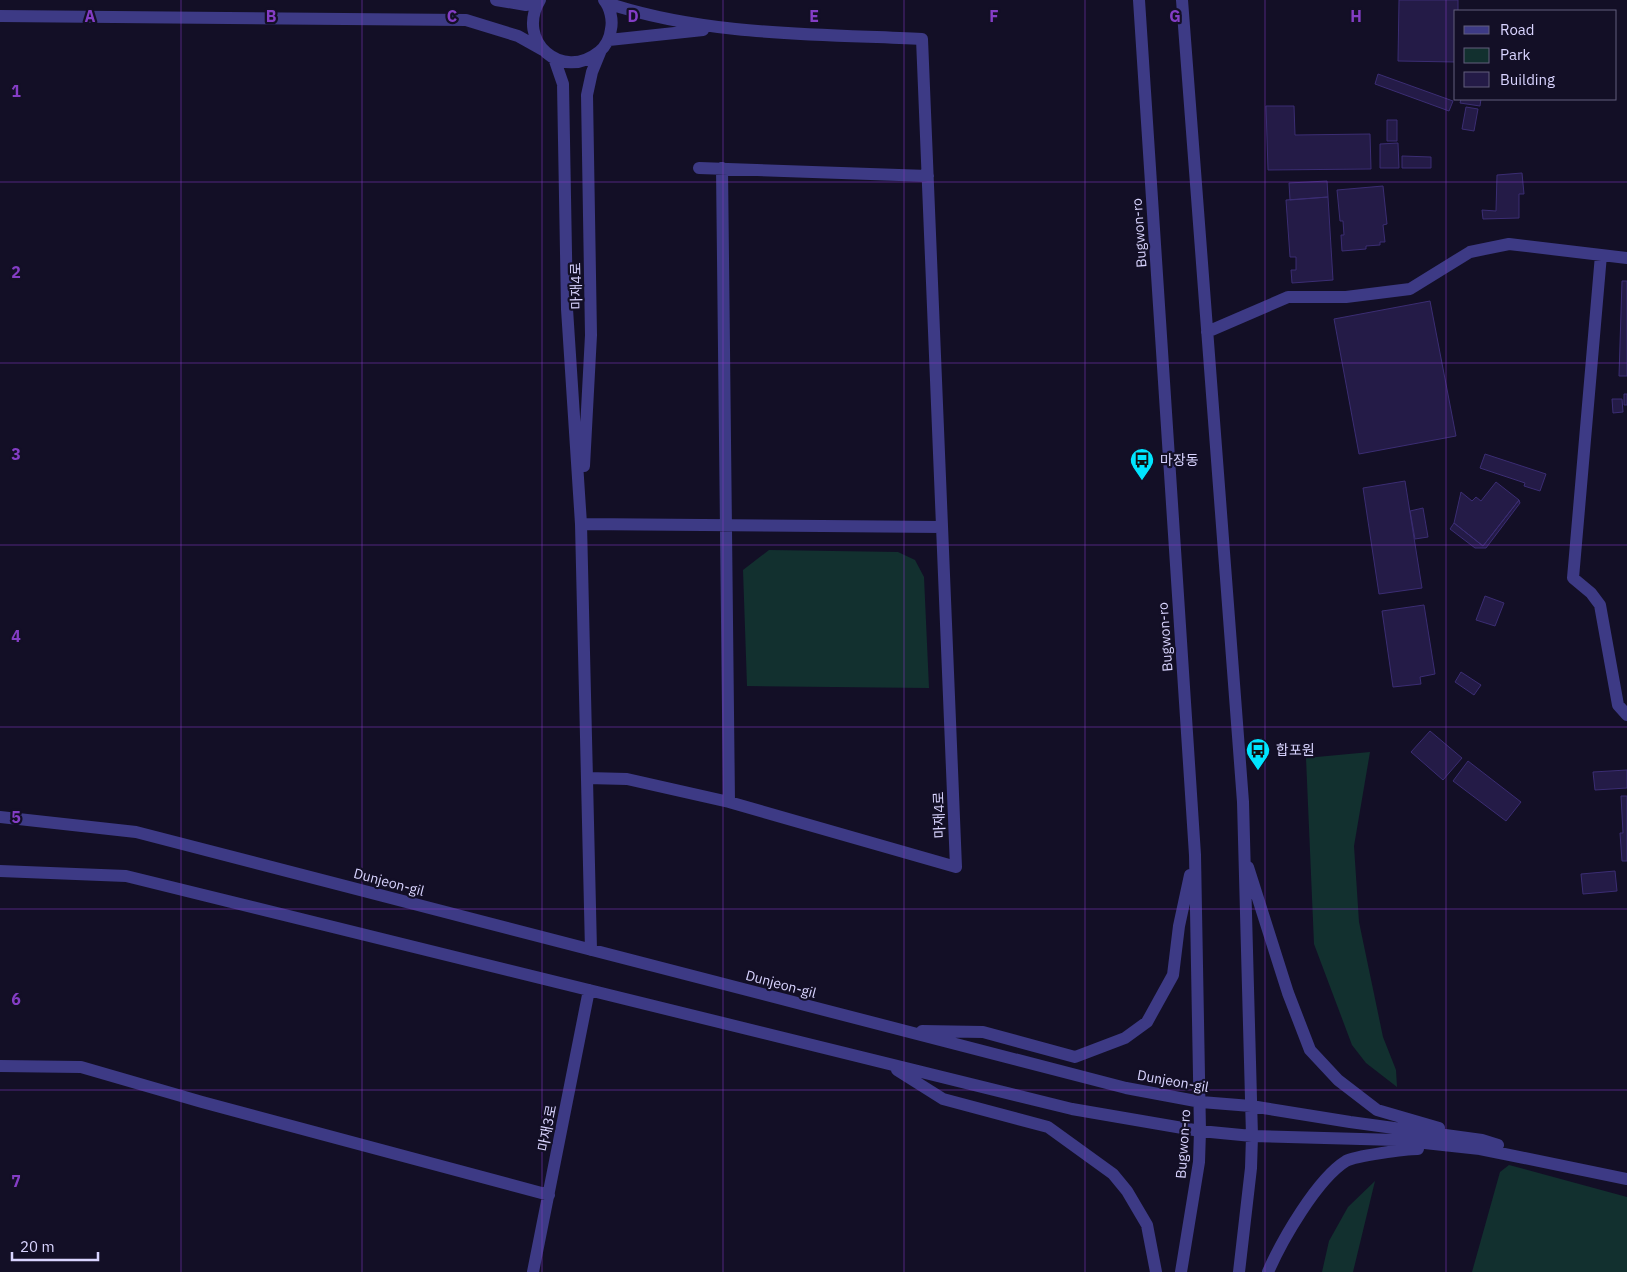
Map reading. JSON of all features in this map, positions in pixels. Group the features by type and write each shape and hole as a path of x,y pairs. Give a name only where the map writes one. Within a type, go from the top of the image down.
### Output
{"street":[{"path":"496,0 526,5 539,0"},
{"path":"539,0 533,13 532,26 535,39 543,50"},
{"name":"Bugwon-ro","path":"1139,0 1195,855 1201,1102 1198,1162 1181,1272"},
{"path":"1182,0 1243,802 1252,1136 1251,1168 1239,1272"},
{"path":"0,16 466,20 518,36 554,58 566,62 579,62 591,58 605,45 612,28 611,15 605,2"},
{"name":"마재4로","path":"587,778 627,779 729,802 956,867 922,39 717,28 631,11 605,2"},
{"name":"마재4로","path":"581,524 591,335 587,95 592,72 605,45 717,28"},
{"name":"마재4로","path":"554,58 563,84 567,309 581,524 591,950"},
{"path":"699,168 928,176"},
{"path":"722,168 729,802"},
{"path":"1207,332 1288,297 1346,297 1410,289 1470,252 1509,244 1627,258"},
{"path":"1602,255 1574,578 1591,593 1600,605 1618,705 1627,715"},
{"path":"581,524 942,527"},
{"name":"Dunjeon-gil","path":"0,817 136,832 1126,1088 1201,1102 1252,1106 1481,1144 1627,1179"},
{"path":"902,1030 983,1032 1075,1057 1125,1038 1147,1022 1173,975 1179,926 1195,855"},
{"path":"1244,855 1288,993 1310,1050 1338,1080 1377,1110 1481,1144"},
{"name":"Dunjeon-gil","path":"0,871 126,876 1072,1109 1200,1131 1252,1136 1481,1144"},
{"name":"마재3로","path":"534,1272 590,990"},
{"path":"886,1063 943,1099 1048,1127 1113,1174 1127,1191 1148,1225 1156,1272"},
{"path":"0,1066 81,1067 202,1102 549,1195"},
{"path":"1268,1272 1277,1252 1320,1185 1347,1160 1406,1149 1481,1144"}],"green space":[{"path":"769,550 898,552 915,560 924,577 929,688 747,686 743,570"},
{"path":"1370,752 1354,846 1359,922 1383,1037 1396,1070 1397,1087 1366,1063 1352,1045 1314,944 1306,758"},
{"path":"1509,1165 1627,1197 1627,1272 1472,1272 1500,1172"},
{"path":"1375,1181 1353,1272 1322,1272 1329,1241 1348,1207"}],"building":[{"path":"1399,0 1458,0 1458,10 1454,10 1454,62 1398,61"},
{"path":"1378,74 1453,101 1449,111 1375,84"},
{"path":"1461,100 1481,100 1480,106 1460,103"},
{"path":"1266,106 1294,106 1295,135 1370,134 1371,169 1268,170"},
{"path":"1466,107 1478,109 1474,131 1462,129"},
{"path":"1387,120 1397,120 1397,141 1387,141"},
{"path":"1398,143 1399,168 1380,168 1380,144"},
{"path":"1402,156 1431,157 1431,168 1402,168"},
{"path":"1522,173 1524,194 1519,194 1519,218 1483,219 1482,210 1496,211 1497,175"},
{"path":"1327,181 1328,197 1290,200 1289,183"},
{"path":"1383,186 1387,224 1383,225 1385,242 1380,242 1380,245 1366,246 1366,249 1342,251 1341,235 1344,235 1343,221 1340,221 1337,190"},
{"path":"1328,197 1333,280 1292,283 1291,270 1296,270 1296,257 1290,257 1286,200"},
{"path":"1622,281 1627,281 1627,376 1619,376"},
{"path":"1430,301 1456,436 1359,454 1334,319"},
{"path":"1624,394 1627,394 1627,405 1624,405"},
{"path":"1612,399 1622,399 1623,412 1613,413"},
{"path":"1485,454 1546,474 1540,491 1524,486 1525,483 1480,468"},
{"path":"1405,481 1422,588 1379,594 1363,488"},
{"path":"1496,482 1519,500 1483,546 1454,523 1461,492 1472,501 1476,497 1481,501"},
{"path":"1519,500 1520,503 1486,548 1475,548 1450,529 1454,523 1483,546"},
{"path":"1423,508 1428,537 1415,539 1410,511"},
{"path":"1485,596 1504,603 1495,626 1476,620"},
{"path":"1424,605 1435,674 1420,677 1421,684 1393,687 1382,611"},
{"path":"1461,672 1481,685 1474,695 1455,682"},
{"path":"1430,731 1462,758 1443,780 1411,752"},
{"path":"1468,761 1521,802 1506,821 1453,781"},
{"path":"1627,770 1627,788 1595,790 1593,772"},
{"path":"1621,796 1627,796 1627,861 1622,861 1620,833 1623,833"},
{"path":"1615,871 1617,891 1583,894 1581,874"}],"place":[{"name":"마장동","path":"1142,481"},
{"name":"합포원","path":"1258,771"}]}
